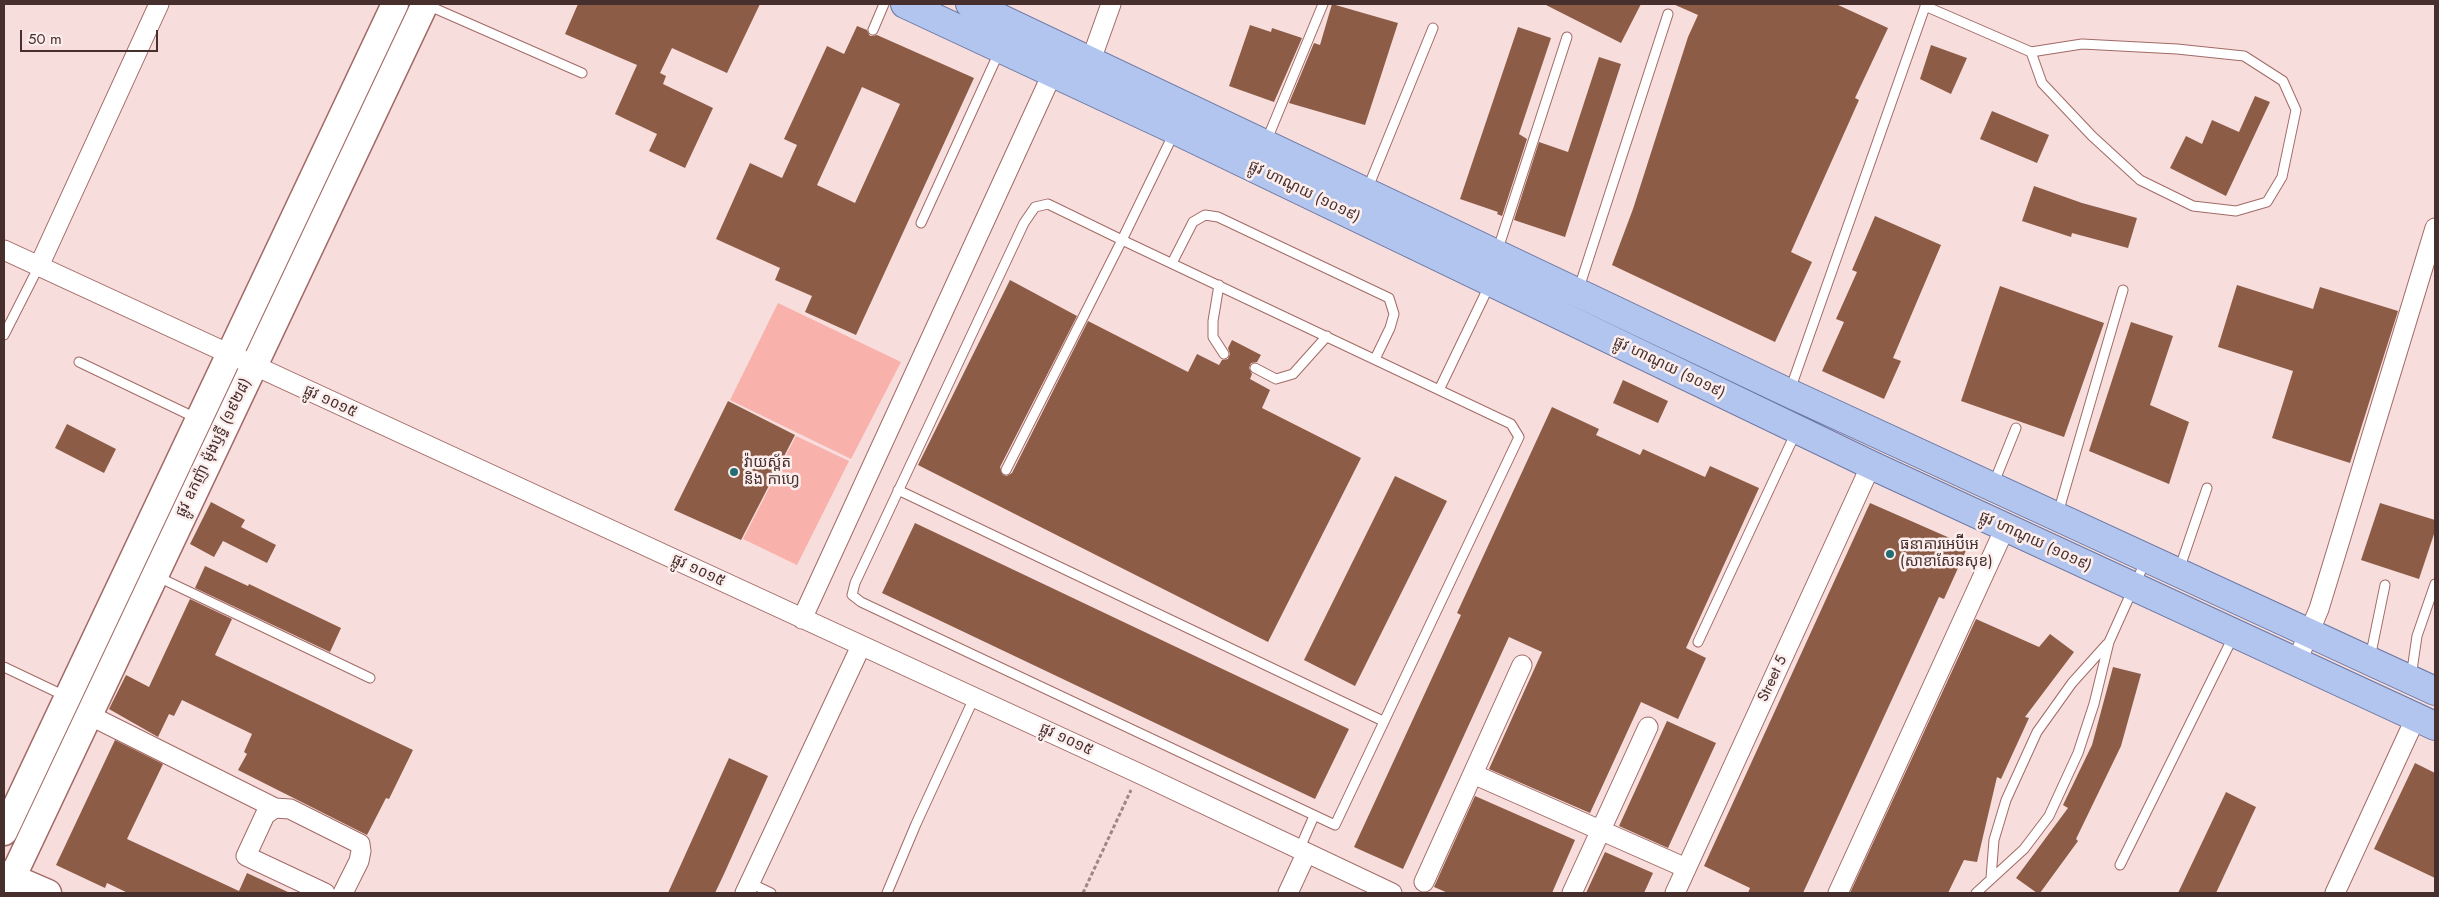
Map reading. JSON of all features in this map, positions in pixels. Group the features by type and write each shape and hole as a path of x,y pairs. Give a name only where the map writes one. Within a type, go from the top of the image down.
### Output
{"main road":[{"name":"ផ្លូវ ឧកញ៉ា ម៉ុងឫទ្ធី (១៩២៨)","path":"4,832 395,4"},
{"name":"ផ្លូវ ឧកញ៉ា ម៉ុងឫទ្ធី (១៩២៨)","path":"7,882 89,715 425,4"},
{"name":"ផ្លូវ ហាណូយ (១០១៩)","path":"905,4 1053,72 1182,118 1265,144 1366,192 1497,267 1797,430 2005,528 2426,721"},
{"name":"ផ្លូវ ហាណូយ (១០១៩)","path":"970,4 1091,60 1182,118 1497,267 1578,294 2056,518 2435,690"},
{"path":"7,882 48,893"}],"street":[{"path":"39,266 159,4"},
{"path":"1091,60 1111,4"},
{"path":"802,619 1053,72"},
{"path":"2297,662 2310,633 2435,228"},
{"name":"ផ្លូវ ១០១៥","path":"4,250 1138,773 1392,893"},
{"name":"Street 5","path":"1674,893 1871,465"},
{"path":"1838,893 2005,528"},
{"path":"748,888 861,646"},
{"path":"1424,882 1522,665"},
{"path":"89,715 275,808 290,809 360,844 361,851 358,861 343,893"},
{"path":"2334,893 2426,721"},
{"path":"1572,893 1648,727"},
{"path":"1473,774 1686,868"},
{"path":"275,808 265,815 246,856 325,893"},
{"path":"1288,893 1303,852"}],"lane":[{"path":"425,4 582,73"},
{"path":"872,30 884,4"},
{"path":"1265,144 1323,4"},
{"path":"1789,393 1926,5 2030,52 2082,44 2177,49 2244,56 2283,81 2296,110 2282,177 2267,202 2236,211 2193,206 2140,180 2092,136 2042,83 2030,52"},
{"path":"1578,294 1668,14"},
{"path":"1366,192 1433,28"},
{"path":"1438,390 1497,267 1568,37"},
{"path":"921,223 1001,48"},
{"path":"1006,470 1182,118"},
{"path":"1048,204 1122,240 1511,424 1519,437 1335,825 860,602 852,595 855,583 898,490 1024,223 1035,207 1048,204"},
{"path":"1172,263 1193,222 1205,214 1227,221 1389,298 1394,314 1390,328 1375,359"},
{"path":"4,335 39,266"},
{"path":"1220,286 1213,320 1213,337 1224,354"},
{"path":"2056,518 2123,290"},
{"path":"1254,368 1276,379 1293,374 1327,336"},
{"path":"79,362 198,419"},
{"path":"1992,488 2016,428"},
{"path":"1698,642 1797,430"},
{"path":"2178,573 2207,488"},
{"path":"898,490 1383,721"},
{"path":"1976,893 2024,849 2049,816 2078,753 2094,704 2109,642 2147,559"},
{"path":"154,575 370,678"},
{"path":"2411,679 2417,636 2435,584"},
{"path":"2369,660 2385,585"},
{"path":"2120,866 2235,633"},
{"path":"1992,878 1994,840 2006,800 2037,732 2072,683 2109,642"},
{"path":"4,667 67,697"},
{"path":"887,893 974,698"},
{"path":"1303,852 1314,816"},
{"path":"748,888 771,893"}],"path":[{"path":"1083,893 1138,773"}],"shaded area":[{"path":"778,303 901,362 851,459 730,400"},
{"path":"796,436 849,461 797,565 743,539"}],"building":[{"path":"578,4 760,4 727,73 672,48 660,73 666,76 663,84 713,108 685,168 649,151 657,134 615,114 637,65 565,34"},
{"path":"1332,4 1398,23 1365,125 1289,103 1314,43 1320,45"},
{"path":"1544,4 1641,4 1621,43"},
{"path":"1673,4 1836,4 1888,28 1855,98 1859,100 1791,252 1812,262 1775,342 1612,265 1633,209 1688,37 1698,15"},
{"path":"1250,25 1271,32 1272,28 1302,38 1274,102 1229,86"},
{"path":"857,26 867,30 870,36 877,35 974,78 856,335 805,312 812,296 775,280 780,268 716,239 750,163 782,178 797,145 784,139 827,46 844,54","holes":["862,87 900,104 855,203 817,185"]},
{"path":"1518,27 1551,38 1519,134 1527,139 1502,216 1497,214 1498,212 1460,199"},
{"path":"1931,45 1967,58 1951,94 1920,79"},
{"path":"1599,57 1621,64 1565,237 1514,220 1539,142 1568,152"},
{"path":"2255,96 2270,102 2226,196 2170,168 2186,136 2202,144 2212,120 2239,132"},
{"path":"1992,111 2049,135 2037,163 1980,139"},
{"path":"2034,186 2082,203 2137,218 2128,248 2072,233 2071,237 2022,221"},
{"path":"1875,216 1941,245 1893,358 1901,361 1884,399 1822,371 1844,322 1836,319 1857,272 1852,270"},
{"path":"1010,280 1077,316 1000,467 1003,475 1007,476 1012,473 1088,321 1188,372 1197,354 1219,365 1222,360 1228,359 1230,354 1228,348 1232,340 1261,355 1257,362 1251,363 1249,368 1252,374 1250,379 1270,390 1262,408 1361,458 1268,642 918,465"},
{"path":"2237,285 2313,309 2320,287 2398,311 2350,463 2272,438 2293,371 2218,347"},
{"path":"2000,286 2104,323 2064,437 1961,401"},
{"path":"2131,322 2173,336 2150,405 2189,422 2169,484 2089,451"},
{"path":"1623,380 1668,401 1658,423 1613,403"},
{"name":"វ៉ាយស្ព័ត និង កាហ្វេ","path":"728,401 795,435 741,540 674,510"},
{"path":"1552,407 1599,429 1596,435 1640,455 1643,449 1705,477 1710,466 1759,488 1686,648 1706,658 1678,719 1641,702 1590,813 1489,769 1542,652 1509,637 1403,869 1354,847 1461,615 1457,613"},
{"path":"67,424 116,449 104,473 55,448"},
{"path":"1395,476 1447,501 1355,686 1304,660"},
{"path":"211,502 245,520 241,527 276,545 267,563 223,541 214,557 190,544"},
{"path":"1870,503 1968,546 1944,599 1939,597 1803,893 1748,893 1750,888 1704,866"},
{"path":"2380,503 2435,520 2435,531 2419,579 2361,560"},
{"path":"915,523 1349,729 1315,799 882,593"},
{"path":"205,566 248,586 249,584 341,628 330,652 195,588"},
{"path":"190,599 232,619 215,655 413,750 389,799 386,798 367,835 238,770 247,754 244,752 252,734 182,700 174,716 169,714 158,737 109,709 126,675 149,687"},
{"path":"1976,619 2039,647 2050,634 2074,652 2025,717 2029,718 2001,779 1997,777 1977,862 1964,860 1948,893 1850,893"},
{"path":"2113,667 2141,674 2121,746 2076,839 2078,841 2040,893 2037,893 2016,878 2068,808 2063,805 2092,745"},
{"path":"1667,721 1716,743 1668,848 1619,826"},
{"path":"115,740 163,764 127,839 239,891 247,873 290,893 128,893 107,883 105,888 56,865"},
{"path":"729,758 768,776 724,874 715,893 668,893"},
{"path":"2415,763 2435,773 2435,878 2374,849"},
{"path":"2226,792 2256,807 2216,893 2178,893"},
{"path":"1475,796 1575,840 1552,893 1448,893 1434,887"},
{"path":"1605,852 1653,873 1644,893 1586,893"}],"place":[{"name":"វ៉ាយស្ព័ត និង កាហ្វេ","path":"734,472"},
{"name":"ធនាគារអេប៊ីអេ (សាខាសែនសុខ)","path":"1890,554"}]}
